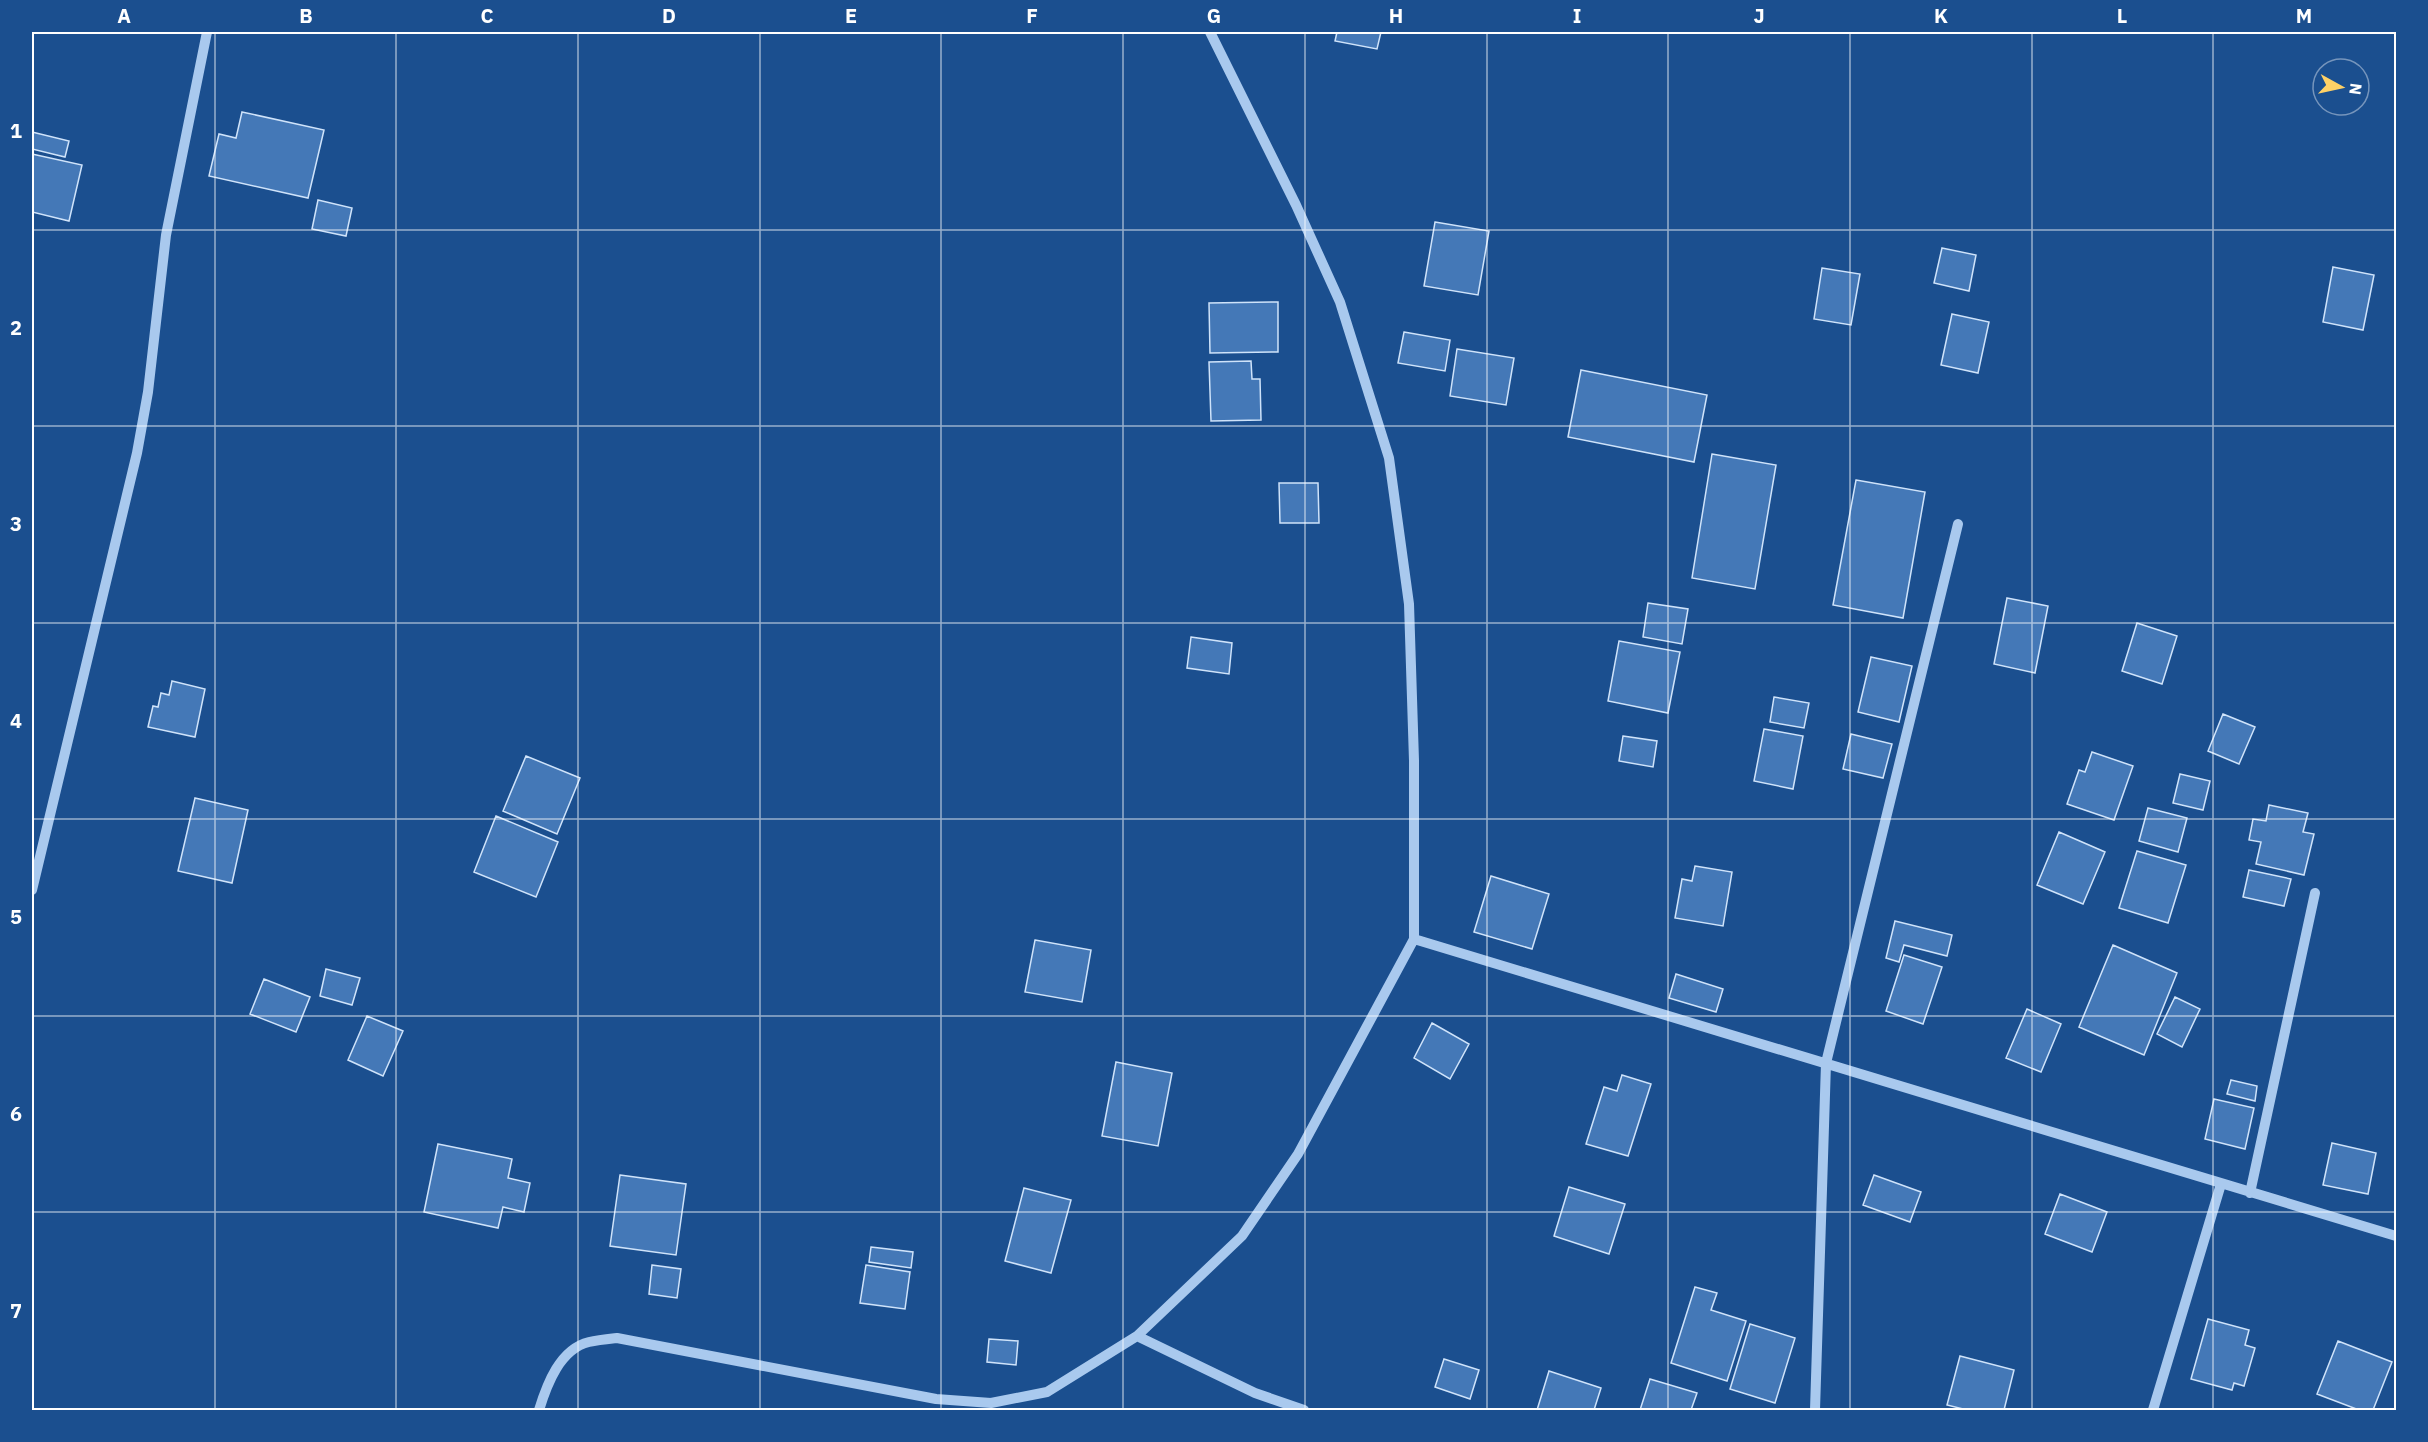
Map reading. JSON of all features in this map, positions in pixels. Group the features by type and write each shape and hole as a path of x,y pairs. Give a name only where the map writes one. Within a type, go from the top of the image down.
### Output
{"street":[{"path":"32,890 137,453 148,392 166,235 207,32"},
{"path":"539,1410 544,1394 566,1354 587,1342 617,1338 936,1399 991,1403 1047,1392 1137,1336 1242,1236 1298,1154 1414,939 1414,761 1409,604 1389,458 1340,302 1296,205 1210,32"},
{"path":"1815,1410 1826,1063 1958,524"},
{"path":"2250,1193 2315,893"},
{"path":"1414,939 2397,1236"},
{"path":"2153,1410 2221,1184"},
{"path":"1137,1336 1255,1393 1304,1410"}],"building":[{"path":"1337,32 1381,32 1377,49 1335,41"},
{"path":"242,112 324,130 308,198 209,176 219,134 236,138"},
{"path":"32,132 69,141 65,157 32,149"},
{"path":"32,154 82,165 69,221 32,212"},
{"path":"318,200 352,208 346,236 312,229"},
{"path":"1435,222 1489,231 1478,295 1424,286"},
{"path":"1942,248 1976,255 1969,291 1934,283"},
{"path":"2333,267 2374,275 2363,330 2323,322"},
{"path":"1822,268 1860,274 1851,325 1814,319"},
{"path":"1278,302 1278,352 1210,353 1209,303"},
{"path":"1952,314 1989,322 1978,373 1941,365"},
{"path":"1404,332 1450,340 1445,371 1398,363"},
{"path":"1457,349 1514,358 1506,405 1450,396"},
{"path":"1251,361 1252,379 1260,379 1261,420 1211,421 1209,362"},
{"path":"1581,370 1707,395 1694,462 1568,437"},
{"path":"1712,454 1776,465 1755,589 1692,578"},
{"path":"1856,480 1925,492 1903,618 1833,605"},
{"path":"1279,483 1318,483 1319,523 1280,523"},
{"path":"2007,598 2048,606 2035,673 1994,664"},
{"path":"1648,603 1688,609 1682,644 1643,637"},
{"path":"2137,623 2177,636 2162,684 2122,671"},
{"path":"1191,637 1232,643 1229,674 1187,668"},
{"path":"1619,641 1680,652 1668,713 1608,701"},
{"path":"1871,657 1912,666 1899,722 1858,712"},
{"path":"172,681 205,689 195,737 148,727 153,706 158,707 161,693 169,695"},
{"path":"1774,697 1809,703 1804,728 1770,722"},
{"path":"2223,714 2255,727 2239,764 2208,751"},
{"path":"1764,729 1803,736 1793,789 1754,781"},
{"path":"1851,734 1892,744 1883,778 1843,769"},
{"path":"1623,736 1657,741 1653,767 1619,761"},
{"path":"2092,752 2133,766 2114,820 2067,804 2079,770 2085,772"},
{"path":"526,756 580,778 557,834 503,811"},
{"path":"2180,774 2210,781 2203,810 2173,803"},
{"path":"195,798 248,810 232,883 178,871"},
{"path":"2269,805 2308,813 2303,832 2314,834 2304,875 2256,864 2261,842 2249,840 2253,819 2266,821"},
{"path":"2148,808 2187,818 2178,852 2139,841"},
{"path":"496,816 558,842 536,897 474,872"},
{"path":"2059,832 2105,852 2083,904 2037,885"},
{"path":"2137,851 2186,865 2168,923 2119,908"},
{"path":"1695,866 1732,872 1723,926 1675,918 1682,879 1692,881"},
{"path":"2249,870 2291,879 2284,906 2243,897"},
{"path":"1491,876 1549,894 1532,949 1474,932"},
{"path":"1895,921 1952,935 1947,956 1904,945 1899,962 1886,958"},
{"path":"1035,940 1091,950 1082,1002 1025,992"},
{"path":"2113,945 2177,973 2144,1055 2079,1027"},
{"path":"1904,955 1942,967 1923,1024 1886,1011"},
{"path":"326,969 360,978 352,1005 320,996"},
{"path":"1676,974 1723,989 1716,1012 1669,998"},
{"path":"264,979 310,997 296,1032 250,1014"},
{"path":"2175,997 2200,1009 2182,1047 2157,1034"},
{"path":"2027,1009 2061,1024 2041,1072 2006,1058"},
{"path":"367,1016 403,1031 383,1076 348,1060"},
{"path":"1432,1023 1469,1044 1450,1079 1414,1058"},
{"path":"1116,1062 1172,1073 1158,1146 1102,1136"},
{"path":"1622,1075 1651,1084 1628,1156 1586,1144 1604,1087 1617,1091"},
{"path":"2231,1080 2257,1086 2255,1101 2227,1094"},
{"path":"2214,1099 2254,1108 2245,1149 2205,1139"},
{"path":"2332,1143 2376,1153 2368,1194 2323,1185"},
{"path":"438,1144 512,1159 508,1178 530,1183 524,1212 503,1207 498,1228 424,1212"},
{"path":"620,1175 686,1184 676,1255 610,1246"},
{"path":"1874,1175 1921,1192 1910,1222 1863,1205"},
{"path":"1569,1187 1625,1204 1609,1254 1554,1236"},
{"path":"1024,1188 1071,1200 1051,1273 1005,1261"},
{"path":"2060,1194 2107,1212 2092,1252 2045,1234"},
{"path":"871,1247 913,1252 911,1268 869,1262"},
{"path":"652,1265 681,1269 677,1298 649,1294"},
{"path":"866,1265 910,1272 905,1309 860,1303"},
{"path":"1695,1287 1717,1293 1711,1310 1746,1321 1727,1381 1671,1363"},
{"path":"2208,1319 2249,1330 2245,1345 2255,1348 2244,1386 2234,1383 2232,1390 2191,1379"},
{"path":"1750,1324 1795,1338 1775,1403 1730,1389"},
{"path":"989,1339 1018,1341 1016,1365 987,1362"},
{"path":"2338,1341 2392,1362 2373,1410 2359,1410 2317,1394"},
{"path":"1960,1356 2014,1370 2004,1410 1967,1410 1947,1405"},
{"path":"1444,1359 1479,1370 1470,1399 1435,1387"},
{"path":"1549,1371 1601,1388 1594,1410 1537,1410"},
{"path":"1650,1379 1697,1393 1691,1410 1640,1410"}]}
